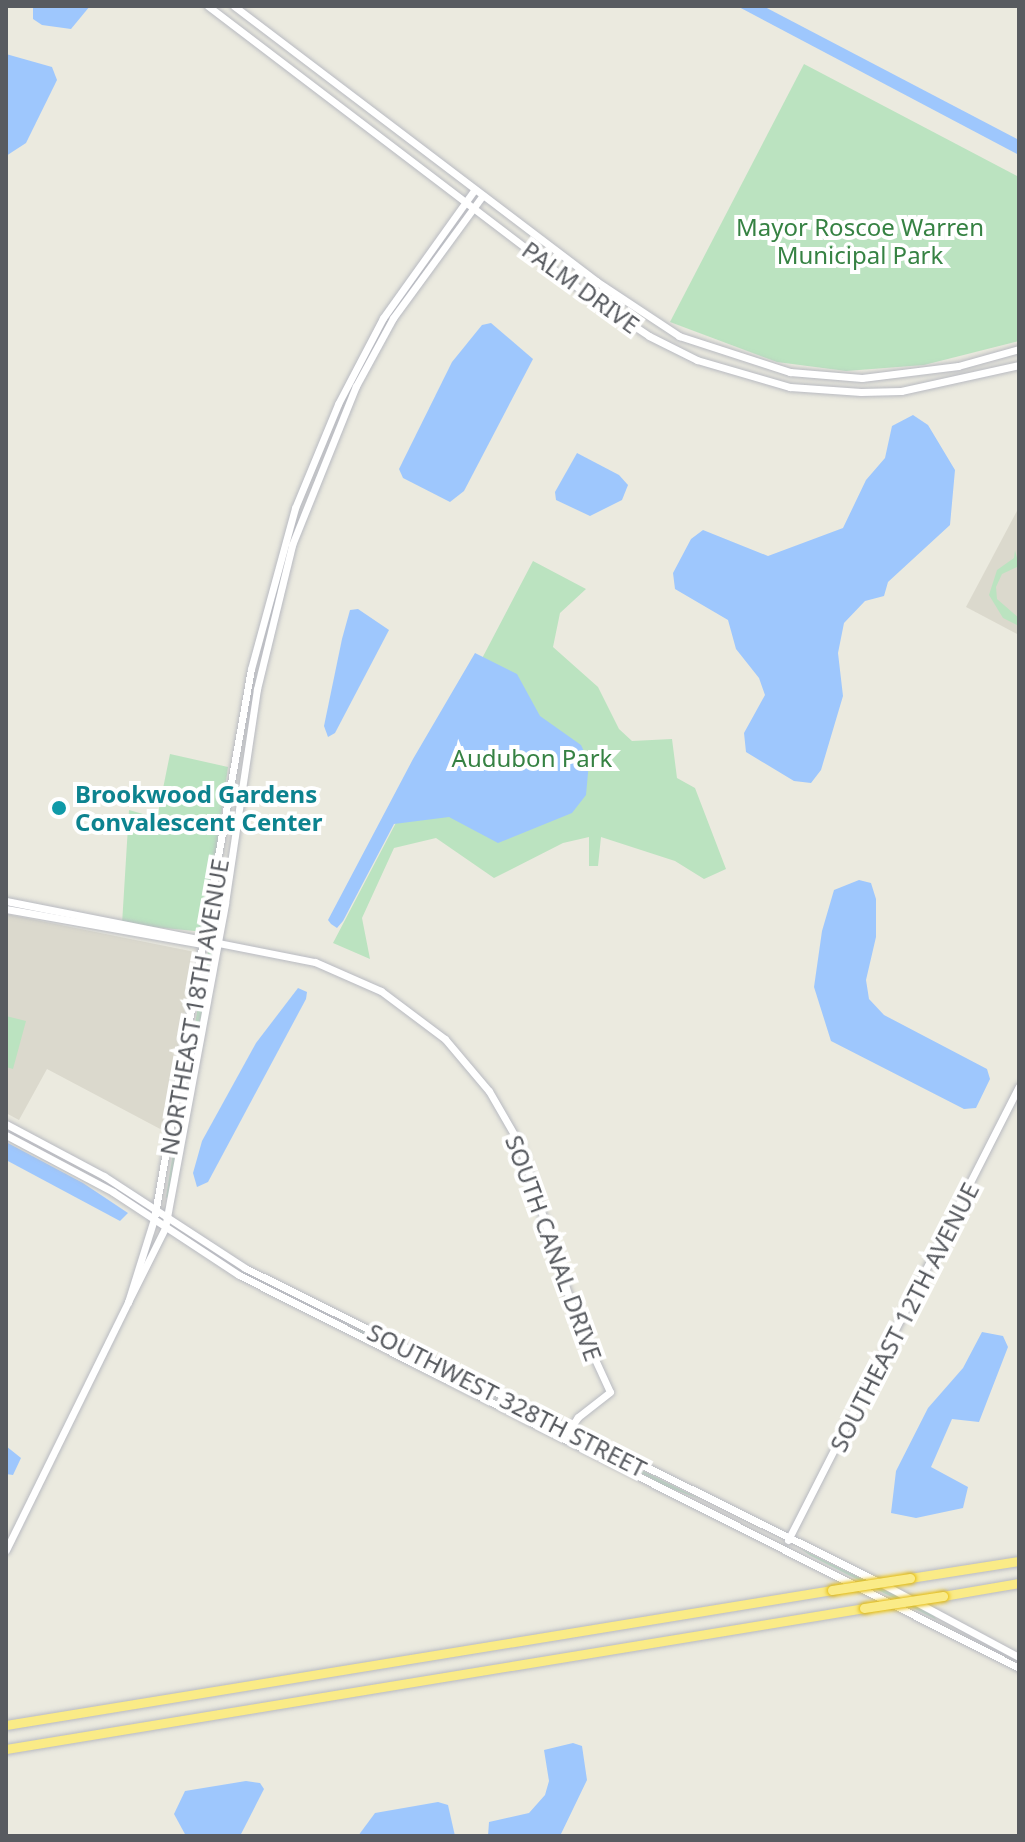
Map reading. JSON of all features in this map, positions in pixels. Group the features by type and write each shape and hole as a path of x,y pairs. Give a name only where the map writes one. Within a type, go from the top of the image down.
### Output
{"highway":[{"path":"6,1725 1019,1561"},
{"path":"6,1749 1019,1583"}],"street":[{"name":"PALM DRIVE","path":"208,6 649,336 740,376 817,390 901,391 1019,365"},
{"name":"PALM DRIVE","path":"234,6 656,324 735,358 790,372 862,378 931,371 1019,349"},
{"name":"NORTHEAST 18TH AVENUE","path":"128,1302 154,1219 175,1120 251,669 295,508 338,404 383,318 475,189"},
{"name":"NORTHEAST 18TH AVENUE","path":"6,1539 158,1247 165,1228 218,941 259,677 292,545 356,386 393,318 483,195"},
{"name":"SOUTH CANAL DRIVE","path":"6,901 206,943"},
{"name":"SOUTH CANAL DRIVE","path":"6,909 206,943 218,941 300,957 356,978 404,1006 458,1052 500,1107 519,1143 576,1318 610,1392 566,1435"},
{"path":"188,1044 198,1055"},
{"name":"SOUTHEAST 12TH AVENUE","path":"787,1543 1019,1086"},
{"path":"175,1120 188,1110"},
{"name":"SOUTHWEST 328TH STREET","path":"6,1124 156,1209 245,1268 566,1435"},
{"path":"7,1135 17,1130"},
{"name":"SOUTHWEST 328TH STREET","path":"7,1135 154,1219 239,1275 1019,1657"},
{"path":"147,1241 158,1247"},
{"name":"NORTHEAST 18TH AVENUE","path":"6,1550 23,1510"},
{"name":"SOUTHWEST 328TH STREET","path":"787,1543 1019,1668"}],"shaded area":[{"path":"1019,507 1019,635 966,607"},
{"path":"6,914 195,952 164,1131 47,1069 19,1120 6,1113"}],"green space":[{"name":"Mayor Roscoe Warren Municipal Park","path":"804,64 1019,177 1019,341 924,365 846,371 777,362 670,322"},
{"path":"1015,550 1019,566 1002,574 996,587 997,599 1019,618 1019,626 1003,618 989,595 997,570 1014,558"},
{"name":"Audubon Park","path":"533,561 586,589 560,613 553,647 598,687 619,729 632,741 672,739 677,778 695,788 726,869 704,879 675,861 601,837 598,866 589,866 589,837 563,843 494,878 436,838 394,848 362,918 370,959 333,943"},
{"path":"170,754 228,767 205,932 122,924 129,810 157,818"},
{"path":"208,952 213,953 195,1049 192,1040"},
{"path":"6,1016 26,1021 13,1069 6,1067"},
{"path":"183,1119 168,1197 166,1198 178,1121"},
{"path":"354,1330 362,1330 445,1375 444,1375"},
{"path":"582,1441 700,1499 667,1487"},
{"path":"801,1549 930,1612 937,1620 811,1556"}],"water":[{"path":"33,6 90,6 71,29 42,25 33,19"},
{"path":"737,6 763,6 1019,140 1019,155"},
{"path":"6,54 52,67 57,80 26,143 6,156"},
{"path":"491,323 533,359 464,491 450,502 403,478 399,469 452,362 482,325"},
{"path":"913,415 928,425 955,470 950,525 888,582 884,596 865,601 844,623 838,653 843,696 821,770 811,783 794,781 746,752 744,733 765,695 759,678 736,649 728,620 675,589 673,573 691,539 703,530 768,556 843,528 866,480 885,458 892,426"},
{"path":"577,453 619,475 628,485 622,500 590,516 556,500 555,492"},
{"path":"358,609 389,630 335,733 328,737 324,726 342,639 350,610"},
{"path":"475,653 517,674 540,716 581,745 589,762 586,795 572,813 498,843 449,817 394,824 337,928 328,920 413,759"},
{"path":"859,880 871,883 876,899 876,937 866,980 869,999 884,1015 987,1069 990,1079 976,1108 964,1109 831,1041 814,987 822,931 834,890"},
{"path":"298,988 307,992 306,999 208,1182 197,1187 193,1173 202,1141 256,1043"},
{"path":"6,1142 83,1183 128,1213 120,1221 6,1160"},
{"path":"982,1332 1003,1336 1008,1347 979,1422 952,1419 931,1467 968,1487 963,1508 916,1518 891,1513 896,1471 928,1408 963,1368"},
{"path":"6,1446 21,1458 13,1475 6,1474"},
{"path":"573,1743 582,1746 587,1780 560,1836 488,1836 489,1822 529,1813 545,1795 549,1781 544,1750"},
{"path":"246,1781 260,1783 264,1789 240,1836 186,1836 174,1814 185,1791"},
{"path":"438,1802 448,1805 455,1836 358,1836 375,1813"}],"place":[{"name":"Brookwood Gardens Convalescent Center","path":"59,808"}]}
